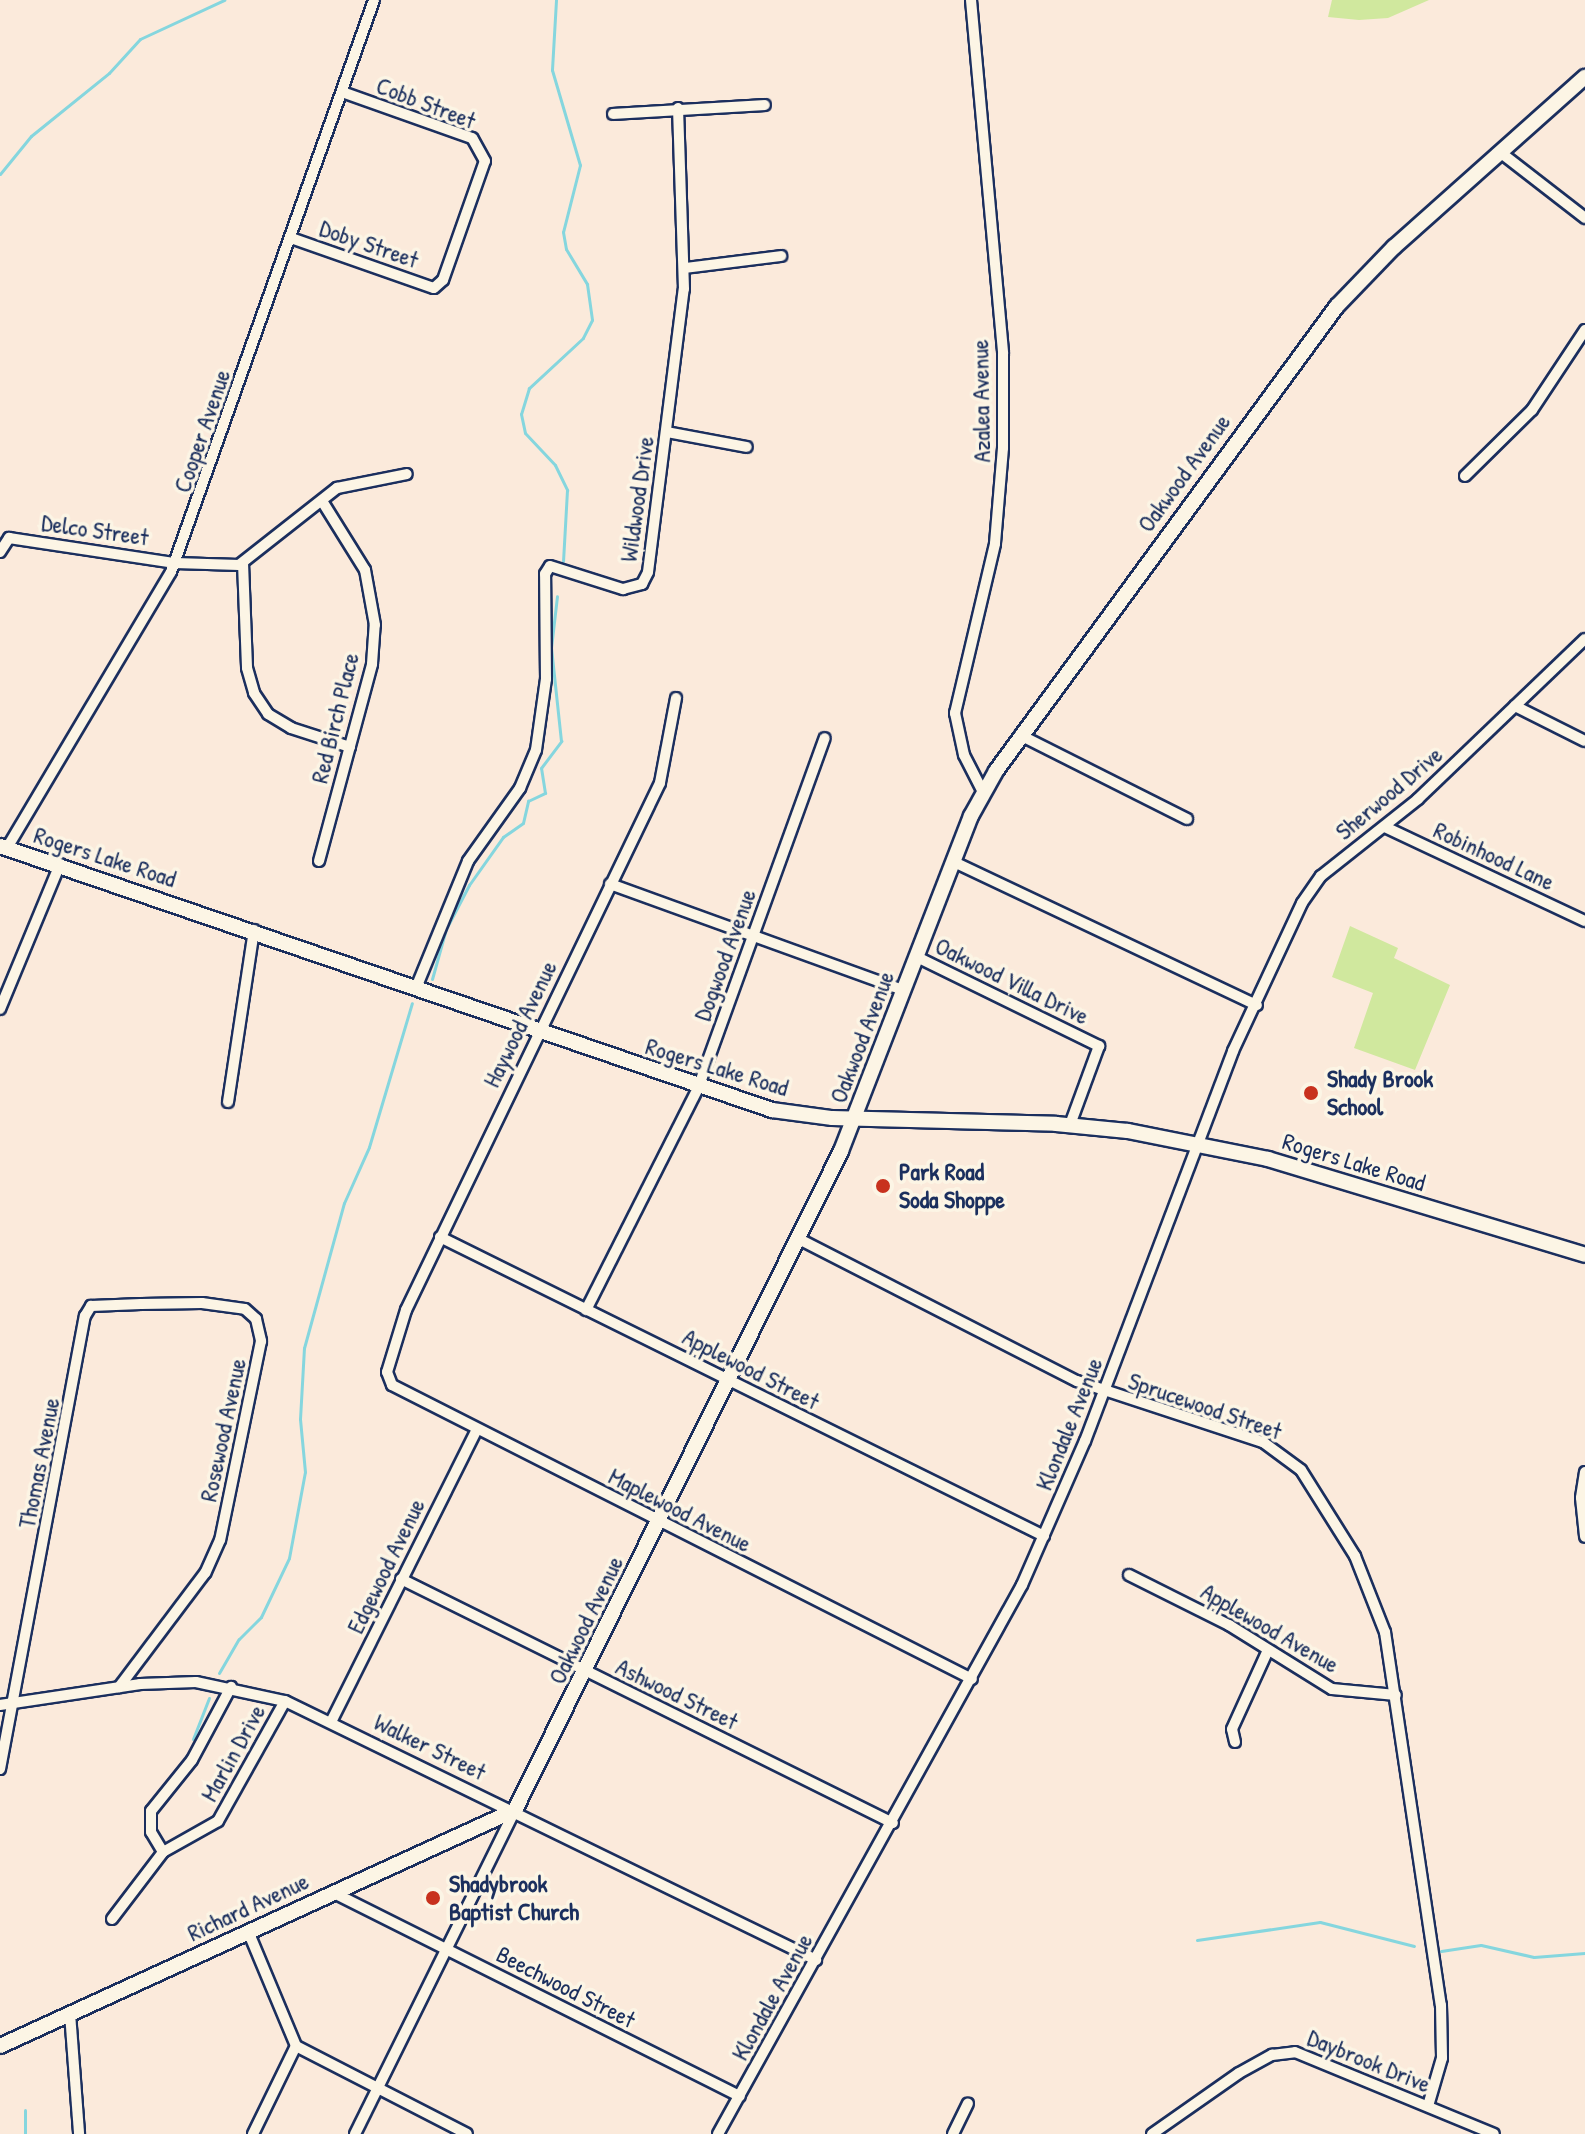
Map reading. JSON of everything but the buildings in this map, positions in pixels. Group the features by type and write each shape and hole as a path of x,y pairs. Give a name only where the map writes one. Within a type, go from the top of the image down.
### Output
{"street":[{"name":"Cooper Avenue","path":"4,847 175,563 374,0"},
{"name":"Azalea Avenue","path":"971,0 1003,354 1003,448 995,544 955,713 964,755 983,792"},
{"name":"Oakwood Avenue","path":"355,2134 799,1239 854,1119 983,792 1020,735 1337,306 1500,152 1585,77"},
{"name":"Cobb Street","path":"342,92 472,138 485,161 443,280 434,288"},
{"path":"613,114 765,105"},
{"name":"Wildwood Drive","path":"416,988 468,861 520,788 536,750 545,693 545,574 550,566 623,589 642,584 652,555 685,268 678,108"},
{"path":"1500,152 1585,218"},
{"name":"Doby Street","path":"291,238 434,288"},
{"path":"685,268 781,256"},
{"path":"1465,476 1532,410 1585,330"},
{"path":"667,432 747,447"},
{"path":"350,747 291,728 268,714 254,693 247,668 243,563 337,488 364,479 407,474"},
{"name":"Red Birch Place","path":"319,861 372,664 375,625 365,570 322,501"},
{"name":"Delco Street","path":"0,552 9,538 175,563 214,567 243,563"},
{"name":"Sherwood Drive","path":"1257,1005 1302,903 1321,876 1385,827 1585,639"},
{"name":"Haywood Avenue","path":"386,1364 440,1237 660,783 676,698"},
{"path":"1515,706 1585,741"},
{"path":"1020,735 1187,819"},
{"name":"Dogwood Avenue","path":"586,1310 698,1088 825,738"},
{"name":"Robinhood Lane","path":"1385,827 1585,921"},
{"name":"Rogers Lake Road","path":"4,847 254,930 698,1088 772,1110 854,1119 1070,1125 1199,1144 1268,1159 1585,1255"},
{"path":"954,862 1257,1005"},
{"path":"0,1009 60,864"},
{"path":"610,884 903,990"},
{"path":"228,1102 254,930"},
{"name":"Oakwood Villa Drive","path":"917,957 1099,1046 1070,1125"},
{"name":"Klondale Avenue","path":"718,2134 972,1679 1044,1536 1104,1392 1233,1051 1257,1005"},
{"name":"Applewood Street","path":"440,1237 1044,1536"},
{"name":"Sprucewood Street","path":"799,1239 1104,1392 1251,1438 1292,1459 1326,1507 1372,1591 1396,1695 1441,2005 1442,2058 1428,2106"},
{"name":"Rosewood Avenue","path":"91,1306 227,1304 245,1309 260,1329 259,1357 220,1540 205,1573 119,1687"},
{"name":"Thomas Avenue","path":"0,1769 85,1316 91,1306"},
{"name":"Maplewood Avenue","path":"386,1364 392,1385 972,1679"},
{"name":"Edgewood Avenue","path":"331,1722 477,1429"},
{"path":"1585,1472 1581,1498 1585,1537"},
{"name":"Applewood Avenue","path":"1129,1575 1268,1650 1332,1689 1396,1695"},
{"name":"Ashwood Street","path":"401,1579 893,1823"},
{"path":"1235,1742 1232,1729 1268,1650"},
{"name":"Walker Street","path":"0,1705 119,1687 196,1682 231,1687 285,1701 515,1810 816,1960"},
{"path":"163,1852 151,1832 151,1811 192,1760 231,1687"},
{"name":"Marlin Drive","path":"112,1919 163,1852 218,1821 285,1701"},
{"name":"Richard Avenue","path":"0,2046 515,1810"},
{"name":"Beechwood Street","path":"332,1892 740,2096"},
{"path":"248,1931 296,2046 467,2134"},
{"path":"70,2013 79,2134"},
{"path":"253,2134 296,2046"},
{"name":"Daybrook Drive","path":"1152,2134 1213,2090 1280,2052 1309,2056 1494,2134"},
{"path":"953,2134 968,2103"}],"green space":[{"path":"1332,0 1429,0 1388,18 1359,20 1328,17"},
{"path":"1350,926 1398,948 1394,958 1450,985 1415,1070 1354,1048 1373,993 1332,977"}],"waterway":[{"path":"0,174 31,136 109,73 140,39 224,0"},
{"path":"556,0 552,70 580,165 563,232 566,249 587,284 592,320 583,338 529,388 521,414 525,433 555,465 567,490 563,561"},
{"path":"432,979 446,929 469,885 503,837 523,823 528,801 545,793 541,768 561,741 551,648 557,596"},
{"path":"219,1673 239,1639 261,1617 289,1558 305,1472 300,1419 304,1348 344,1203 369,1147 412,1003"},
{"path":"193,1739 209,1698"},
{"path":"1197,1940 1320,1922 1414,1946"},
{"path":"1441,1951 1481,1945 1534,1957 1585,1953"},
{"path":"25,2110 25,2134"}],"place":[{"name":"Shady Brook School","path":"1311,1093"},
{"name":"Park Road Soda Shoppe","path":"883,1186"},
{"name":"Shadybrook Baptist Church","path":"433,1898"}]}
